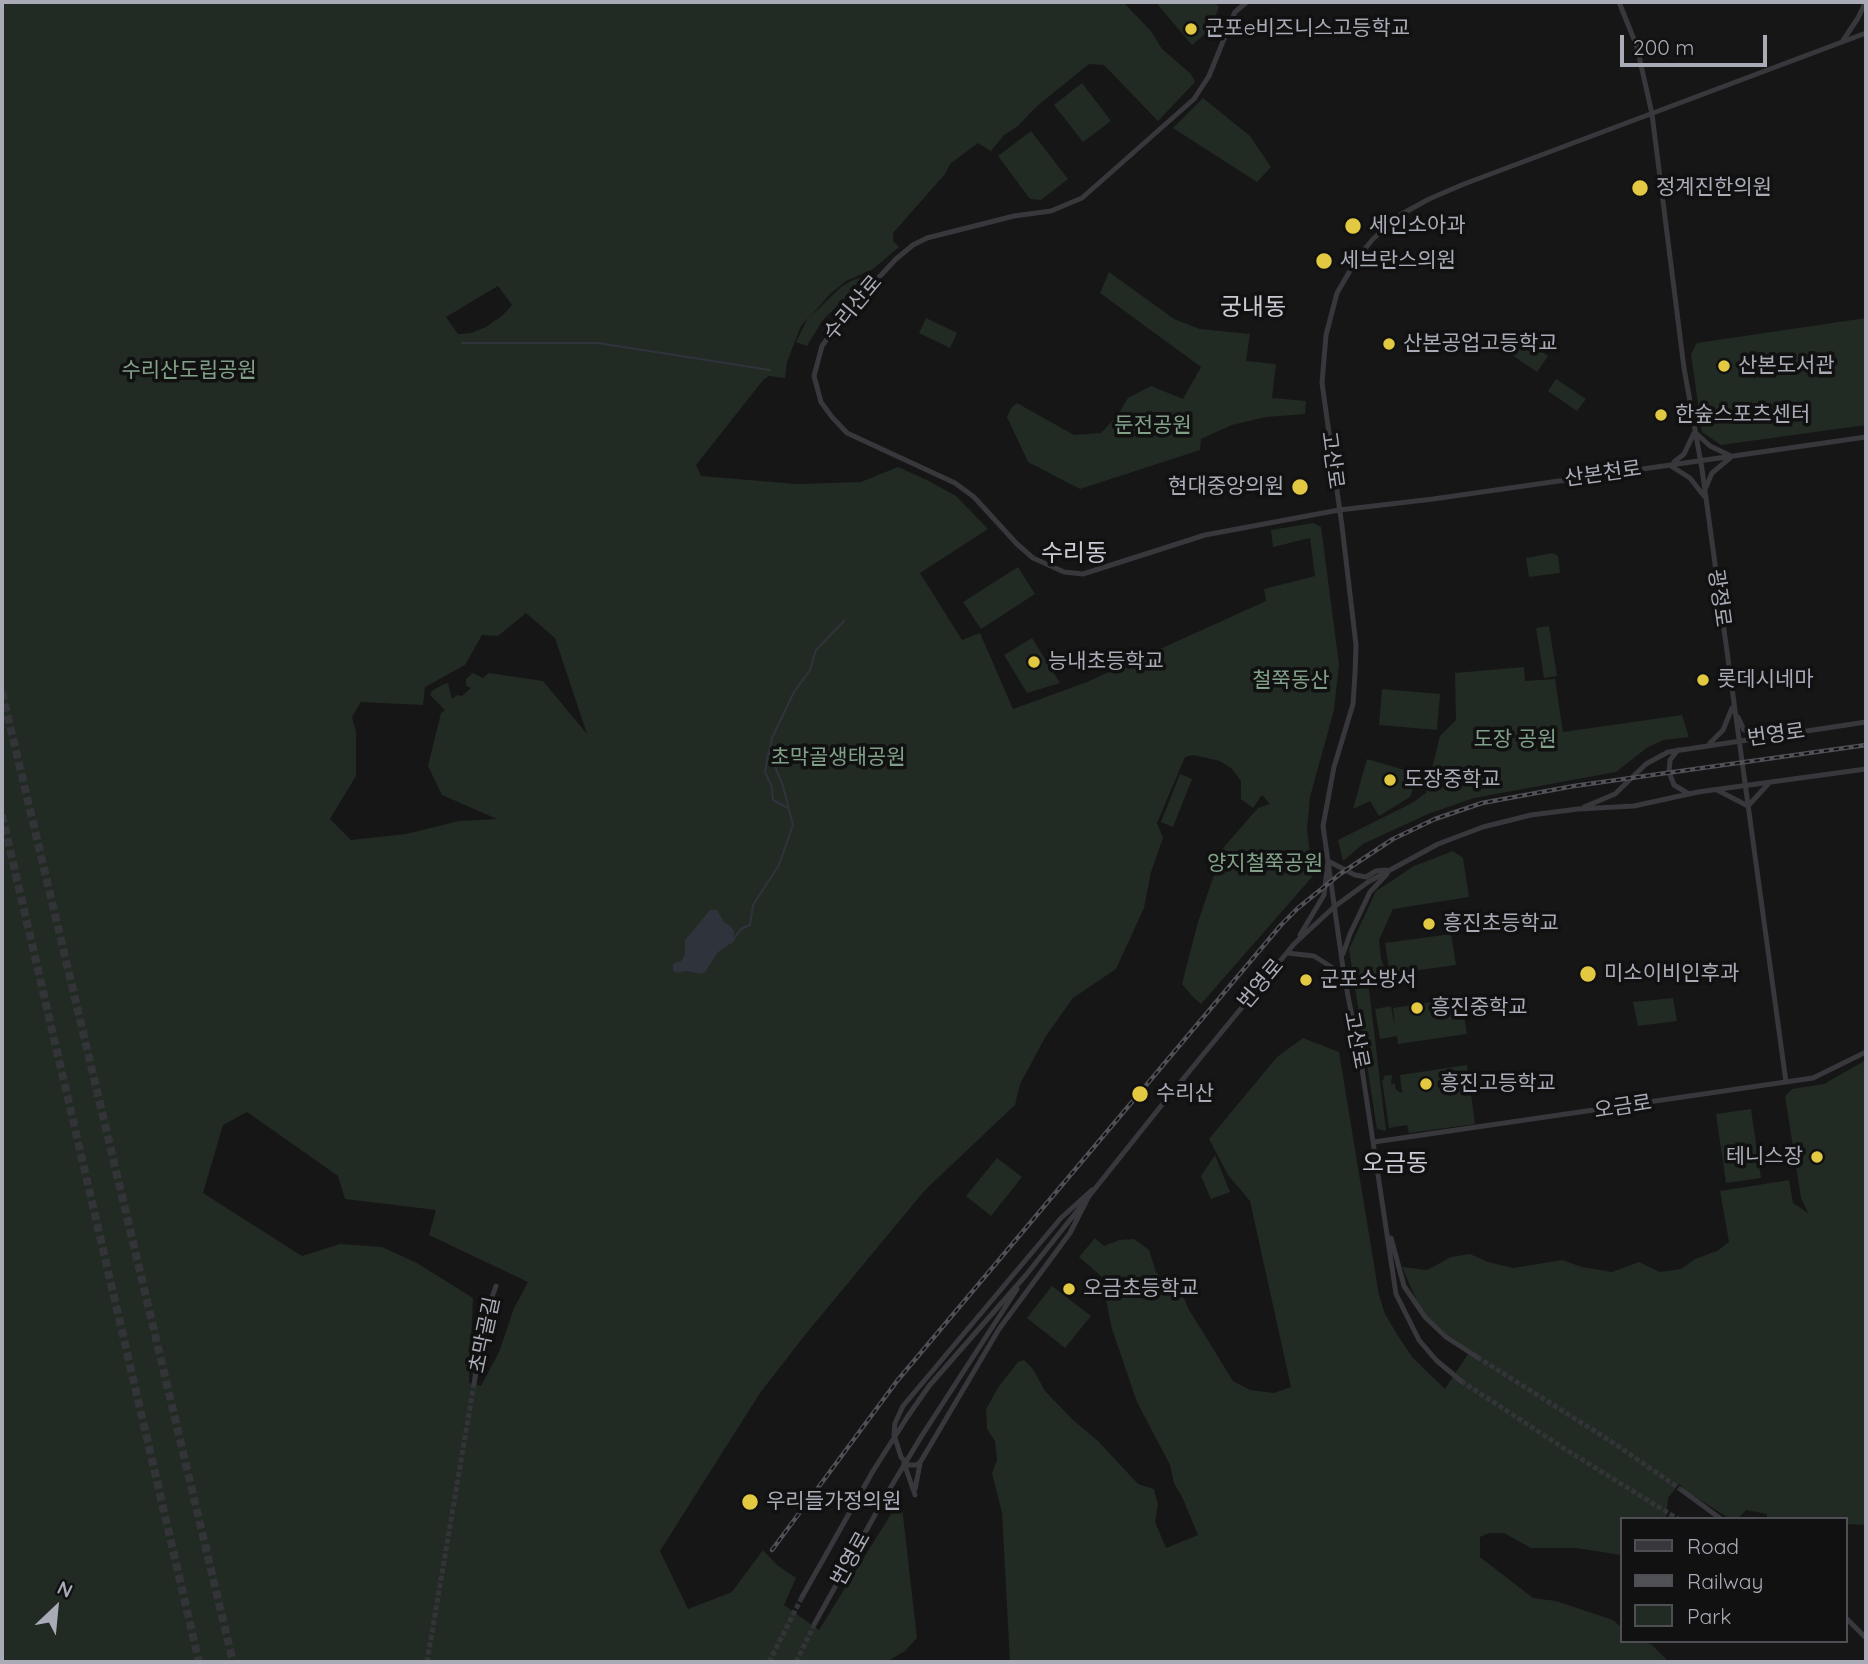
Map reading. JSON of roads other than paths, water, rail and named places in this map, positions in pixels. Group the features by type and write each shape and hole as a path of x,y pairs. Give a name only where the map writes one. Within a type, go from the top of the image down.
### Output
{"street":[{"name":"수리산로","path":"1247,2 1235,12 1209,76 1194,99 1082,198 1051,211 1014,216 927,238 896,259 825,339 815,367 816,385 826,409 847,433 935,472 965,489 1024,552 1045,565 1064,572 1085,574 1206,535 1339,510"},
{"path":"1619,2 1637,47 1652,114"},
{"path":"1865,2 1866,10"},
{"path":"1842,42 1865,2"},
{"name":"고산로","path":"1461,1381 1436,1360 1419,1340 1396,1294 1387,1221 1344,975 1328,861 1324,816 1334,767 1353,704 1356,645 1323,393 1326,335 1337,293 1358,257 1392,222 1410,208 1866,33"},
{"name":"광정로","path":"1652,114 1683,358 1706,499 1786,1082"},
{"path":"1695,430 1710,446 1732,456"},
{"path":"1668,465 1684,454 1695,430"},
{"name":"산본천로","path":"1339,510 1866,437"},
{"path":"1706,499 1707,484 1712,473 1732,456"},
{"path":"1668,465 1690,478 1706,499"},
{"path":"1733,705 1744,730 1753,735 1767,737"},
{"path":"1708,744 1723,730 1733,705"},
{"name":"번영로","path":"1578,809 1615,794 1646,764 1681,748 1866,722"},
{"path":"1681,748 1670,760 1669,772 1674,785 1689,794"},
{"name":"번영로","path":"802,1597 873,1471 929,1386 1026,1275 1294,944 1334,907 1391,869 1438,844 1483,827 1531,815 1634,806 1689,794 1866,769"},
{"path":"1717,790 1748,806 1769,783"},
{"path":"1294,944 1324,895 1328,861 1355,875 1366,877 1376,871 1391,869"},
{"path":"1342,957 1370,892 1391,869"},
{"path":"1287,953 1314,956 1344,975"},
{"name":"오금로","path":"1374,1142 1813,1078 1866,1052"},
{"path":"1093,1190 1070,1233 999,1329 922,1461 916,1476 915,1495 894,1436 895,1423 903,1406 1061,1218 1093,1190"},
{"name":"고산로","path":"1387,1221 1404,1286 1425,1317 1446,1337 1477,1357"},
{"name":"번영로","path":"815,1623 886,1495 1026,1275"},
{"name":"초막골길","path":"474,1384 484,1319 496,1286"},
{"path":"901,1457 912,1466 922,1461"},
{"path":"1683,1491 1718,1517"},
{"path":"1847,1621 1866,1637"}],"waterway":[{"path":"462,343 598,343 770,370"},
{"path":"731,943 741,929 750,925 753,905 779,865 793,825 783,786 769,752 772,738 794,692 810,670 816,650 844,621"},
{"path":"768,754 765,772 772,787 773,800 788,808"}],"tunnel":[{"path":"2,692 233,1662"},
{"path":"2,815 199,1662"},
{"path":"1477,1357 1612,1442 1683,1491"},
{"path":"1461,1381 1675,1517"},
{"path":"427,1662 474,1384"},
{"path":"769,1662 802,1597"},
{"path":"796,1662 815,1623"}],"railway":[{"path":"772,1550 897,1381 1281,925 1340,874 1393,839 1435,819 1482,803 1574,786 1866,745"}],"place":[{"name":"군포e비즈니스고등학교","path":"1191,29"},
{"name":"정계진한의원","path":"1640,188"},
{"name":"세인소아과","path":"1353,226"},
{"name":"세브란스의원","path":"1324,261"},
{"name":"산본공업고등학교","path":"1389,344"},
{"name":"산본도서관","path":"1724,366"},
{"name":"한숲스포츠센터","path":"1661,415"},
{"name":"현대중앙의원","path":"1300,487"},
{"name":"능내초등학교","path":"1034,662"},
{"name":"롯데시네마","path":"1703,680"},
{"name":"도장중학교","path":"1390,780"},
{"name":"흥진초등학교","path":"1429,924"},
{"name":"미소이비인후과","path":"1588,974"},
{"name":"군포소방서","path":"1306,980"},
{"name":"흥진중학교","path":"1417,1008"},
{"name":"흥진고등학교","path":"1426,1084"},
{"name":"수리산","path":"1140,1094"},
{"name":"테니스장","path":"1817,1157"},
{"name":"오금초등학교","path":"1069,1289"},
{"name":"우리들가정의원","path":"750,1502"}],"district":[{"name":"궁내동","path":"1253,308"},
{"name":"수리동","path":"1074,554"},
{"name":"오금동","path":"1395,1164"}],"park label":[{"name":"수리산도립공원","path":"189,371"},
{"name":"둔전공원","path":"1153,426"},
{"name":"철쭉동산","path":"1291,681"},
{"name":"도장 공원","path":"1515,740"},
{"name":"초막골생태공원","path":"838,758"},
{"name":"양지철쭉공원","path":"1265,864"}]}
